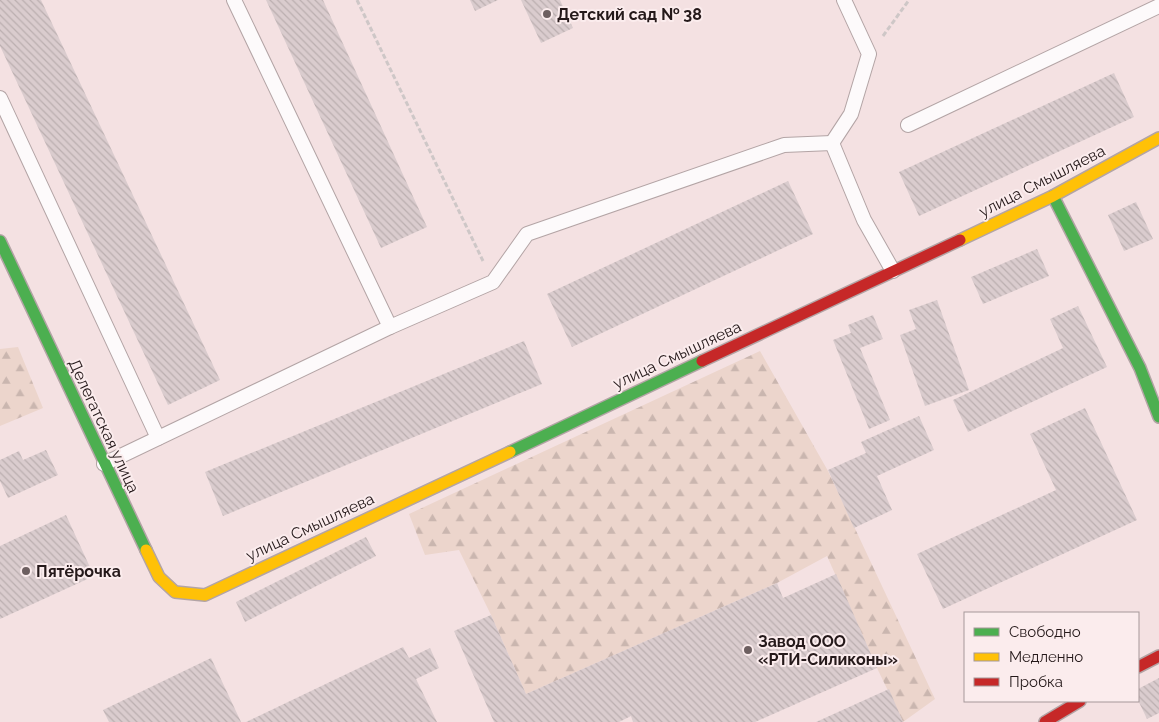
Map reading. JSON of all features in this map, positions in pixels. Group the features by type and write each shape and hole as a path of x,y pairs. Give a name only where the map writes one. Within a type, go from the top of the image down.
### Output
{"street":[{"name":"улица Смышляева","path":"205,595 1053,196 1159,138"},
{"path":"1053,196 1140,368 1159,417"},
{"name":"Делегатская улица","path":"0,241 159,577 175,592 205,595"},
{"path":"1139,666 1159,656"},
{"path":"1045,722 1078,702"}],"lane":[{"path":"234,0 390,327"},
{"path":"832,143 851,114 870,54 844,0"},
{"path":"908,126 1159,6"},
{"path":"0,98 158,438"},
{"path":"104,464 390,327 493,282 527,234 784,145 832,143"},
{"path":"832,143 864,220 893,271"}],"path":[{"path":"357,0 493,282"},
{"path":"870,54 909,0"}],"green space":[{"path":"18,347 43,408 0,426 0,349"},
{"path":"760,351 828,471 935,699 903,722 827,556 777,583 526,694 491,615 459,550 425,555 409,514"}],"building":[{"path":"0,0 41,0 220,380 168,405 0,46"},
{"path":"266,0 323,0 427,227 381,248"},
{"path":"470,0 498,0 475,11"},
{"name":"Детский сад № 38","path":"521,0 560,0 573,28 541,43"},
{"path":"1114,73 1134,117 919,216 899,172"},
{"path":"788,181 813,234 572,347 547,294"},
{"path":"1136,202 1153,239 1124,251 1108,215"},
{"path":"1037,249 1049,276 983,304 971,277"},
{"path":"937,300 969,390 925,406 900,335 916,329 909,310"},
{"path":"1078,306 1107,367 968,432 953,400 1063,348 1050,319"},
{"path":"873,315 883,339 860,348 890,420 869,429 833,340 851,333 848,325"},
{"path":"524,341 542,384 223,516 205,472"},
{"path":"1085,408 1137,520 943,609 917,554 1056,490 1030,434"},
{"path":"919,416 934,450 877,476 892,510 854,528 828,470 866,453 861,442"},
{"path":"46,450 58,475 8,498 0,481 0,460 19,451 23,460"},
{"path":"66,515 94,576 0,619 0,546"},
{"path":"366,537 376,556 245,622 236,602"},
{"name":"Завод ООО «РТИ-Силиконы»","path":"836,574 877,668 755,722 633,722 631,716 619,722 494,722 454,631 491,615 526,694 777,583 783,598"},
{"path":"403,647 409,658 430,648 439,668 416,679 437,722 246,722"},
{"path":"211,658 241,722 109,722 103,710"},
{"path":"1159,678 1159,713 1147,719 1139,702 1139,688"},
{"path":"889,689 903,722 816,722"}],"traffic: fast":[{"path":"1053,196 1140,368 1159,417"},
{"path":"0,241 146,550"},
{"path":"510,452 702,361"}],"traffic: slow":[{"path":"960,240 1053,196 1159,138"},
{"path":"146,550 159,577 175,592 205,595 510,452"}],"traffic: jam":[{"path":"702,361 960,240"},
{"path":"1139,666 1159,656"},
{"path":"1045,722 1078,702"}],"place":[{"name":"Детский сад № 38","path":"547,14"},
{"name":"Пятёрочка","path":"26,571"},
{"name":"Завод ООО «РТИ-Силиконы»","path":"748,650"}]}
